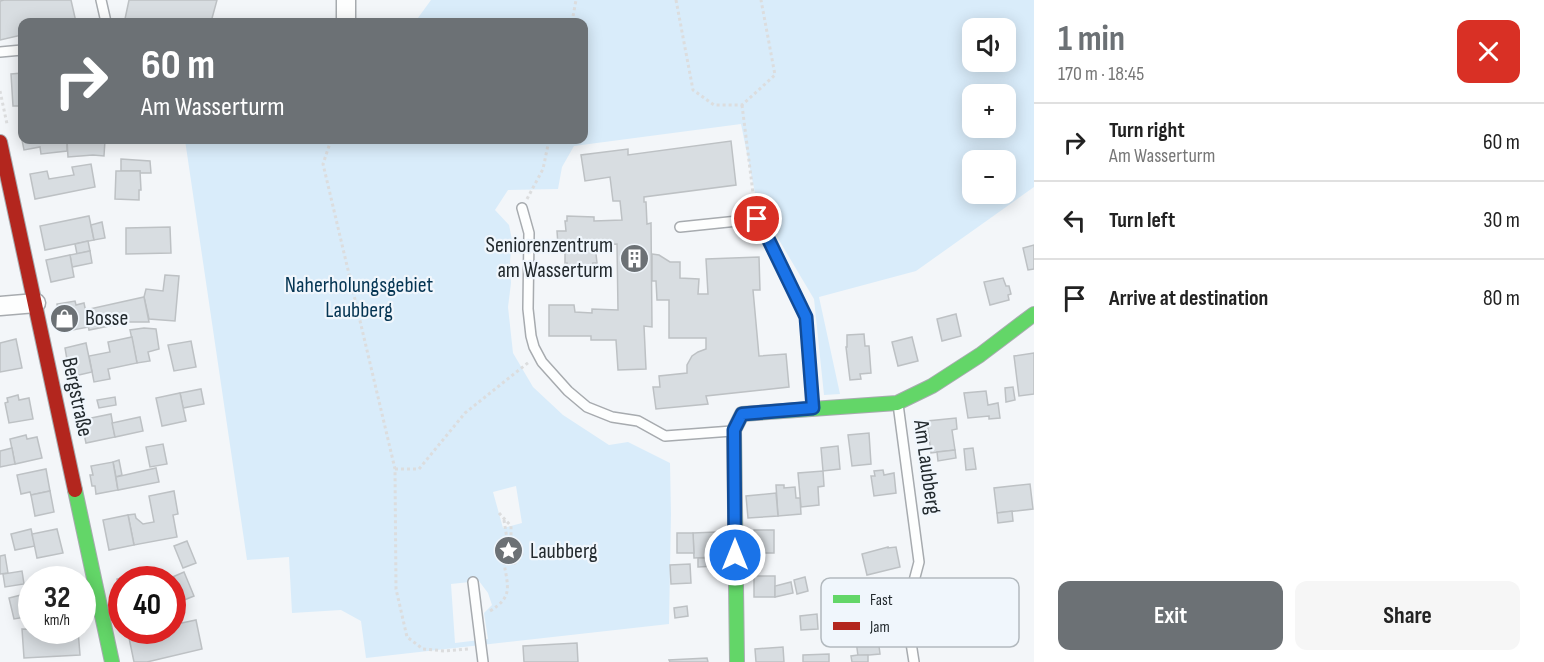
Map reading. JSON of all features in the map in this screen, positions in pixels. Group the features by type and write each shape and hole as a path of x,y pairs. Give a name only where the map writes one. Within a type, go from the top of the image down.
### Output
{"street":[{"path":"346,0 346,18"},
{"name":"Bergstraße","path":"0,142 112,662"},
{"path":"0,306 36,303"},
{"name":"Am Laubberg","path":"897,403 932,386 980,355 1034,314"},
{"path":"737,662 734,430 742,414 897,403"}],"lane":[{"path":"101,0 105,18"},
{"path":"0,52 18,50"},
{"path":"522,208 529,233 528,309 531,336 542,362 568,391 587,407 612,417 638,421 665,436 734,430"},
{"path":"680,227 757,219 761,224 806,317 813,408"},
{"name":"Am Laubberg","path":"897,403 920,562 915,578"},
{"path":"473,582 483,662"},
{"name":"Am Laubberg","path":"912,647 914,662"}],"path":[{"path":"573,18 576,0"},
{"path":"676,0 693,90 714,105 742,105 775,75 761,0"},
{"path":"742,105 757,219"},
{"path":"330,144 323,164 395,469 396,589 407,637 423,649 445,651 482,647"},
{"path":"522,208 543,169 548,144"},
{"path":"395,469 419,469 465,413 538,355"},
{"path":"484,615 497,607 505,599 507,593 504,563 497,555 498,547 507,539 511,526 499,513"},
{"path":"504,563 515,563 522,556 519,543 507,539"}],"green space":[{"name":"Naherholungsgebiet Laubberg","path":"431,0 1034,0 1034,187 1016,200 1016,150 962,150 962,204 1010,204 916,271 819,297 840,394 824,395 814,299 757,203 741,124 574,146 562,167 558,189 508,190 495,210 509,225 512,240 508,307 513,353 533,387 563,415 609,445 628,442 670,463 669,624 366,658 361,621 341,610 292,613 289,557 247,560 186,144 588,144 588,18 418,18","holes":["516,486 522,523 503,528 493,492","479,581 488,593 492,605 484,613 488,639 455,643 451,584"]}],"building":[{"path":"71,0 75,18 18,18 18,36 0,40 0,1"},
{"path":"129,0 217,0 212,18 125,18"},
{"path":"18,73 18,106 13,106 11,74"},
{"name":"Seniorenzentrum am Wasserturm","path":"731,141 736,185 644,197 647,224 651,223 652,327 644,326 646,369 618,370 616,340 591,340 591,336 549,336 549,305 574,305 575,312 592,313 592,309 618,310 617,244 595,245 597,263 593,263 593,267 567,267 565,245 558,245 557,231 566,231 567,216 594,217 594,221 622,220 620,201 613,201 610,177 585,181 581,155 628,149 628,155"},
{"path":"23,144 67,144 67,151 41,154 40,147 24,150"},
{"path":"67,144 105,144 104,156 68,157"},
{"path":"121,159 150,161 151,173 121,171"},
{"path":"91,164 95,187 35,199 30,174 47,171 49,179 74,175 72,167"},
{"path":"116,171 140,171 139,200 115,199"},
{"path":"89,216 94,240 45,250 40,226"},
{"path":"102,222 105,238 94,240 91,225"},
{"path":"170,227 171,253 126,254 126,228"},
{"path":"88,241 90,251 77,254 75,244"},
{"path":"1034,245 1034,269 1028,270 1023,248"},
{"path":"90,251 92,263 72,267 70,255"},
{"path":"652,254 659,255 670,262 680,262 680,278 699,279 698,294 708,294 706,259 759,257 760,290 753,290 759,356 786,354 789,387 706,396 708,404 656,409 653,387 660,387 659,376 687,373 687,365 692,356 706,349 706,338 669,338 669,300 657,300 656,281 652,281"},
{"path":"70,255 74,277 51,282 46,260"},
{"path":"165,275 179,276 175,321 149,319 144,297 146,289 163,291"},
{"path":"1003,278 1006,286 1009,286 1011,294 1008,295 1009,300 990,305 984,282"},
{"path":"144,297 149,322 129,322 89,330 85,310"},
{"path":"75,301 76,305 84,303 89,327 62,332 57,304"},
{"path":"956,314 961,336 942,341 937,319"},
{"path":"156,329 159,349 148,352 150,361 137,363 130,330"},
{"path":"864,334 865,346 869,346 871,373 860,374 861,379 850,380 847,335"},
{"path":"132,337 137,363 108,369 110,379 94,382 89,356 110,352 108,342"},
{"path":"912,337 918,361 898,366 892,342"},
{"path":"16,339 22,368 0,372 0,343"},
{"path":"191,341 196,367 174,371 168,345"},
{"path":"86,343 92,372 70,377 65,348"},
{"path":"1034,353 1034,394 1019,396 1014,356"},
{"path":"1013,387 1015,400 1006,402 1005,388"},
{"path":"201,389 204,404 183,408 180,393"},
{"path":"986,391 988,405 998,403 1000,418 989,419 989,416 968,418 964,393"},
{"path":"180,393 186,421 162,426 156,398"},
{"path":"18,395 19,400 29,398 33,419 9,423 5,403 8,402 7,398"},
{"path":"115,397 116,405 99,408 97,400"},
{"path":"111,414 115,437 86,443 81,420"},
{"path":"140,417 143,431 115,437 112,423"},
{"path":"956,418 957,429 952,430 955,450 931,453 927,421"},
{"path":"869,433 871,464 852,466 848,435"},
{"path":"26,435 27,439 37,437 42,458 15,464 10,439"},
{"path":"163,444 167,464 150,467 146,447"},
{"path":"838,446 840,469 823,471 821,448"},
{"path":"12,448 15,464 0,467 0,451"},
{"path":"973,448 976,469 966,470 964,449"},
{"path":"955,450 956,458 938,461 937,452"},
{"path":"119,460 122,475 116,477 113,462"},
{"path":"113,462 118,490 96,494 90,475 93,475 91,466"},
{"path":"156,468 159,482 118,490 116,477"},
{"path":"46,469 50,491 31,495 30,492 21,494 17,475"},
{"path":"883,470 884,475 894,473 896,493 874,496 871,476 875,476 874,471"},
{"path":"823,471 824,486 818,487 819,505 801,507 798,473"},
{"path":"1030,484 1033,509 997,513 994,488"},
{"path":"776,485 784,485 784,488 795,487 796,498 800,498 801,514 778,516"},
{"path":"50,491 54,512 35,516 31,495"},
{"path":"174,491 178,514 173,515 177,537 134,545 128,515 135,514 143,524 154,522 149,496"},
{"path":"776,493 778,516 748,518 746,496"},
{"path":"1012,511 1013,521 998,523 997,513"},
{"path":"128,515 134,545 109,550 103,520"},
{"path":"31,529 35,546 15,550 11,534"},
{"path":"57,529 63,553 37,558 32,534"},
{"path":"754,530 774,530 774,553 754,553"},
{"path":"717,532 717,557 694,558 693,533"},
{"path":"677,533 693,533 694,553 677,553"},
{"path":"187,541 196,563 182,566 174,546"},
{"path":"509,542 516,545 519,552 516,559 509,562 502,559 499,552 502,545"},
{"path":"896,547 900,567 867,575 862,554"},
{"path":"5,555 8,573 0,574 0,556"},
{"path":"698,558 714,558 715,566 698,567"},
{"path":"690,564 691,583 671,584 670,565"},
{"path":"18,572 18,585 5,587 3,574"},
{"path":"754,576 775,576 775,597 754,597"},
{"path":"186,577 194,596 186,599"},
{"path":"805,577 808,591 797,594 794,580"},
{"path":"791,582 793,593 775,597 775,586"},
{"path":"18,596 18,618 14,619 9,598"},
{"path":"687,606 688,616 675,618 674,608"},
{"path":"817,614 818,629 801,630 800,616"},
{"path":"196,620 202,649 147,662 134,662 130,644 186,644 186,622"},
{"path":"577,643 578,662 524,662 523,646"},
{"path":"23,644 79,644 80,655 24,658"},
{"path":"783,647 784,662 756,662 755,649"},
{"path":"857,647 879,647 880,654 858,656"},
{"path":"829,654 829,662 803,662 803,655"},
{"path":"868,655 868,662 852,662 851,656"},
{"path":"707,658 708,662 670,662 669,660"}],"traffic: fast":[{"path":"737,662 734,430 742,414 897,403 932,386 980,355 1034,314"},
{"path":"75,490 112,662"}],"traffic: jam":[{"path":"0,142 75,490"}],"place":[{"name":"Seniorenzentrum am Wasserturm","path":"634,258"},
{"name":"Bosse","path":"64,318"},
{"name":"Laubberg","path":"509,551"}],"route":[{"path":"735,555 734,430 742,414 813,408 806,317 757,219"}]}
